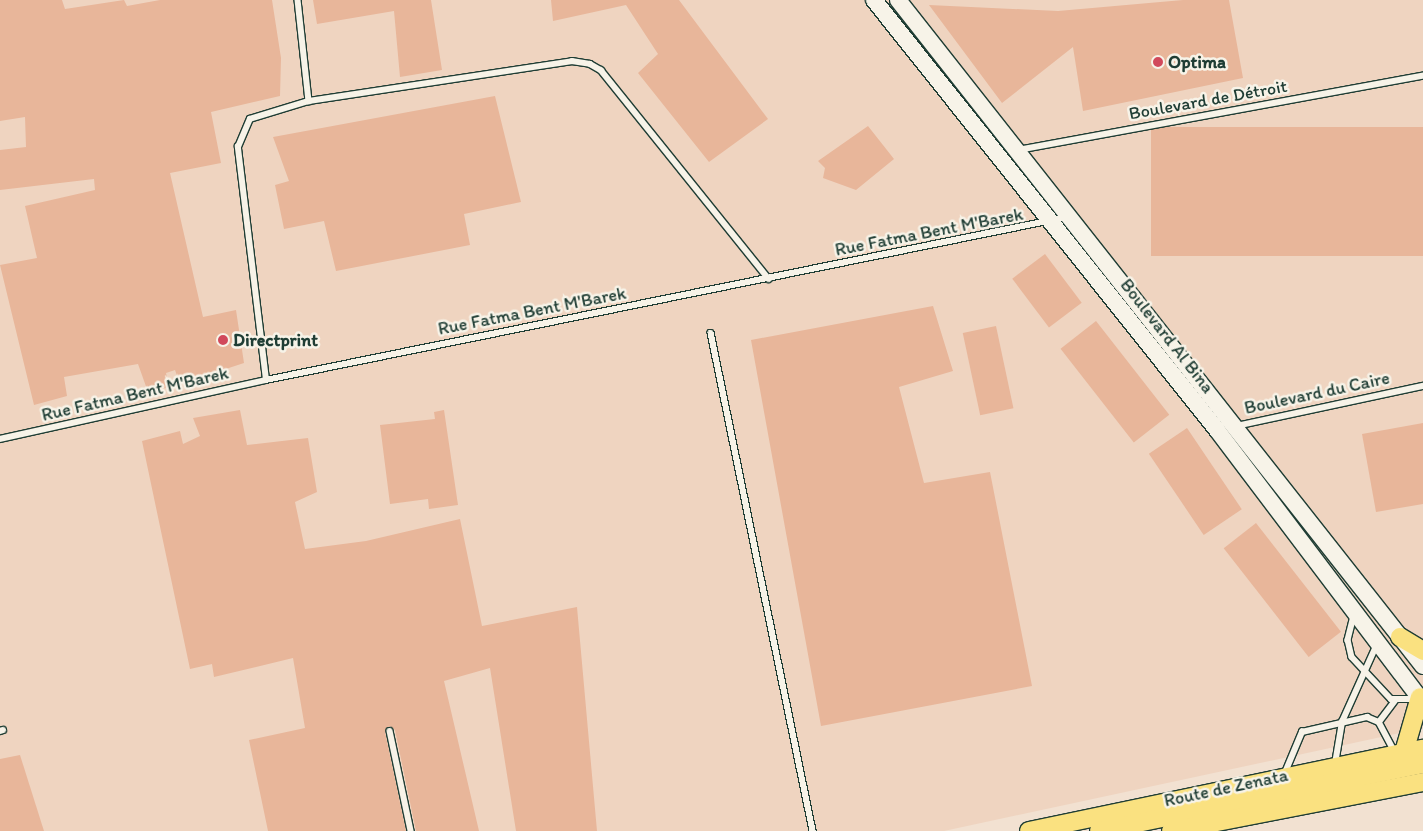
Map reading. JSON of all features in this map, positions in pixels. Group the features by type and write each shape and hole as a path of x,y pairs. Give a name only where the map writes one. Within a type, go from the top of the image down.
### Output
{"main road":[{"name":"Boulevard Al Bina","path":"874,0 1216,430 1421,700"},
{"name":"Boulevard Al Bina","path":"898,0 1237,426 1423,666"},
{"path":"1400,637 1423,651"},
{"path":"1400,753 1421,700"},
{"name":"Route de Zenata","path":"1029,831 1284,776 1423,749"},
{"name":"Route de Zenata","path":"1055,831 1423,754"},
{"name":"Route de Zenata","path":"1099,831 1423,764"},
{"name":"Route de Zenata","path":"1171,831 1423,782"}],"lane":[{"path":"298,0 309,101"},
{"path":"266,380 238,148 250,119 309,101 572,61 590,64 600,70 770,279"},
{"name":"Boulevard de Détroit","path":"1000,159 1019,150 1423,76"},
{"name":"Rue Fatma Bent M'Barek","path":"0,439 266,380 1051,223 1070,216"},
{"path":"710,333 813,831"},
{"name":"Boulevard du Caire","path":"1216,430 1423,386"},
{"path":"1355,611 1348,645 1365,671 1395,701 1421,700"},
{"path":"1335,766 1342,722 1378,642"},
{"path":"1379,722 1395,701"},
{"path":"1284,776 1298,735 1367,717 1379,722 1400,753"},
{"path":"390,731 411,831"}],"shaded area":[{"path":"0,0 1423,0 1423,728 944,831 0,831"}],"building":[{"path":"0,0 62,0 65,9 124,0 127,6 160,0 272,0 281,58 280,96 211,112 221,163 170,173 203,317 236,310 244,363 180,384 175,370 166,373 169,387 148,392 138,364 64,377 67,396 34,405 0,265 37,258 25,206 95,190 94,179 0,190 0,150 26,147 25,117 0,121"},
{"path":"313,0 431,0 442,70 400,77 394,11 317,24"},
{"path":"551,0 679,0 768,119 709,162 638,73 658,54 626,5 553,21"},
{"name":"Optima","path":"1183,0 1229,0 1243,78 1083,111 1073,47 1002,103 929,5 1058,11"},
{"path":"495,96 521,202 464,214 470,245 336,271 324,221 284,229 275,185 289,181 273,137"},
{"path":"868,126 894,159 856,190 823,178 825,168 818,161"},
{"path":"1151,127 1423,127 1423,256 1151,256"},
{"path":"1045,254 1082,303 1049,327 1012,279"},
{"path":"933,306 953,371 899,387 924,483 990,472 1032,686 821,726 751,340"},
{"path":"1096,321 1169,415 1134,442 1061,349"},
{"path":"996,326 1013,408 980,415 963,333"},
{"path":"240,410 247,445 308,438 317,492 295,502 305,549 366,541 460,519 482,626 577,607 597,831 516,831 490,668 444,681 479,831 416,831 395,730 390,726 385,732 406,831 268,831 249,740 305,728 293,658 214,677 212,664 190,669 142,441 180,431 183,444 200,436 193,418"},
{"path":"444,410 458,505 429,509 428,499 390,504 380,425 435,419 434,412"},
{"path":"1423,423 1423,504 1376,512 1362,434"},
{"path":"1187,428 1242,509 1204,535 1149,454"},
{"path":"1256,523 1341,632 1309,657 1224,548"},
{"path":"20,755 44,831 0,831 0,759"}],"place":[{"name":"Optima","path":"1158,62"},
{"name":"Directprint","path":"223,340"}]}
